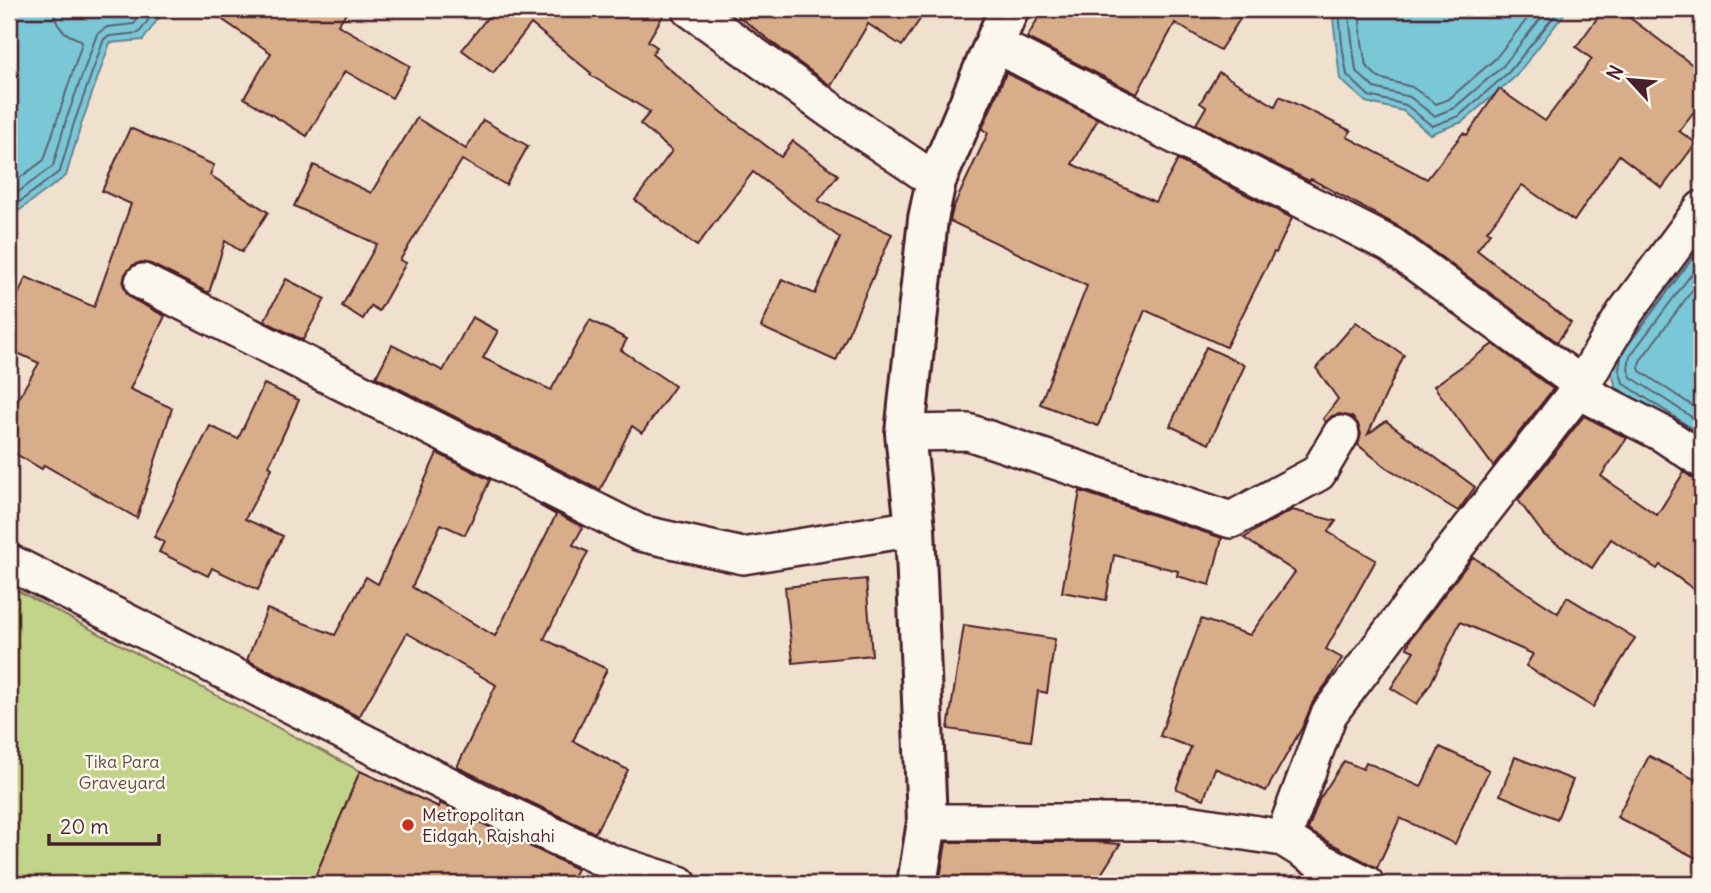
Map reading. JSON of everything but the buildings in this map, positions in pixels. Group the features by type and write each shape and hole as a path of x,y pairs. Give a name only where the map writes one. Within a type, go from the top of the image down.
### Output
{"main road":[{"path":"917,884 928,822 915,528 905,433 928,219 936,181 1009,9"}],"street":[{"path":"690,9 833,112 936,181"},
{"path":"994,44 1391,245 1582,385 1591,397 1663,434 1702,460"},
{"path":"1283,838 1329,714 1582,385 1623,314 1702,209"},
{"path":"143,282 640,533 743,556 915,528"},
{"path":"905,433 968,432 1231,520 1318,473 1340,434"},
{"path":"9,562 482,802 610,862 679,884"},
{"path":"928,822 1181,822 1283,838 1366,884"}],"green space":[{"name":"Tika Para Graveyard","path":"9,586 360,771 312,884 9,884"}],"water":[{"path":"9,9 75,9 82,13 88,9 165,9 143,40 110,43 66,176 13,215 9,214"},
{"path":"1332,9 1568,9 1515,77 1462,122 1430,134 1403,111 1366,102 1340,79"},
{"path":"1702,233 1702,443 1616,387 1611,370 1615,351"}],"place":[{"name":"Metropolitan Eidgah, Rajshahi","path":"408,825"}]}
